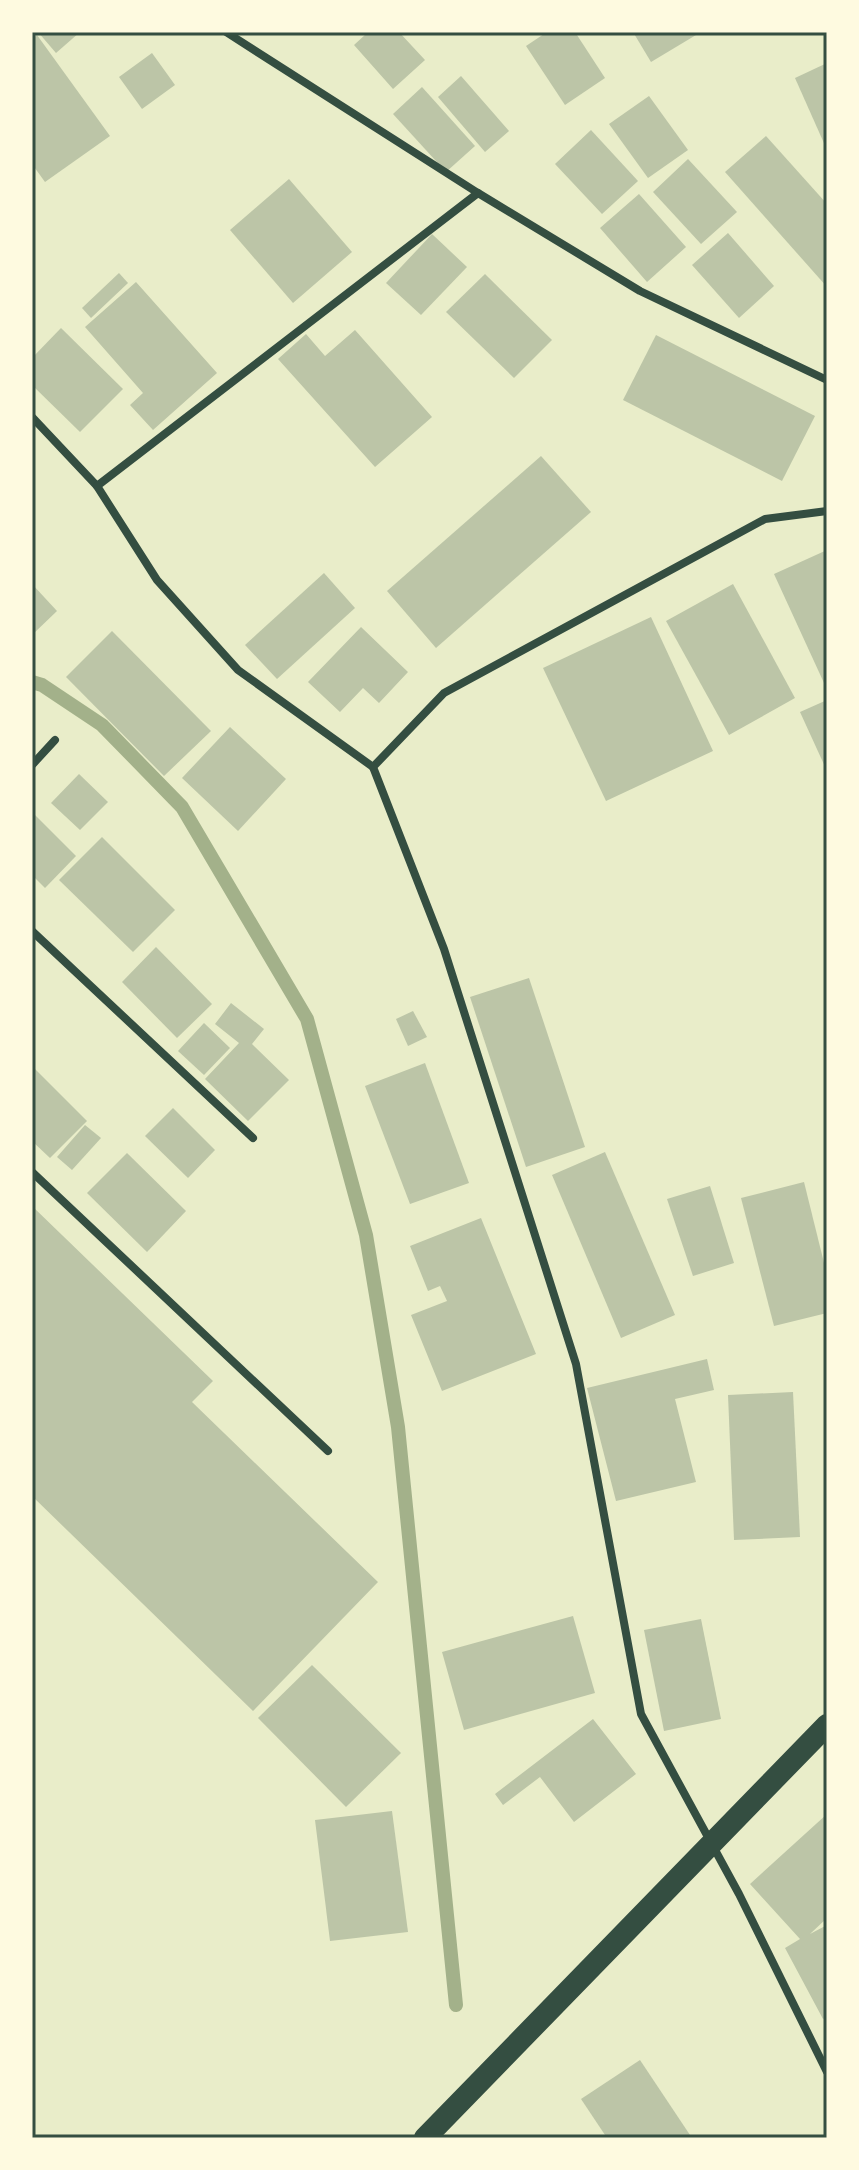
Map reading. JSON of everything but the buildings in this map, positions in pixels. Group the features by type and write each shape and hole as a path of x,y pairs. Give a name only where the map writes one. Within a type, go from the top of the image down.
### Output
{"highway":[{"path":"425,2138 827,1725"}],"street":[{"path":"226,32 478,193 640,291 827,380"},
{"path":"97,486 478,193"},
{"path":"32,417 97,486 157,580 238,670 373,767 444,949 576,1364 641,1714 739,1894 827,2072"},
{"path":"373,767 444,693 765,519 827,511"},
{"path":"32,765 55,740"},
{"path":"32,931 253,1138"},
{"path":"32,1172 328,1451"}],"waterway":[{"path":"32,682 42,685 102,725 182,807 307,1019 366,1235 398,1427 456,2005"}]}
